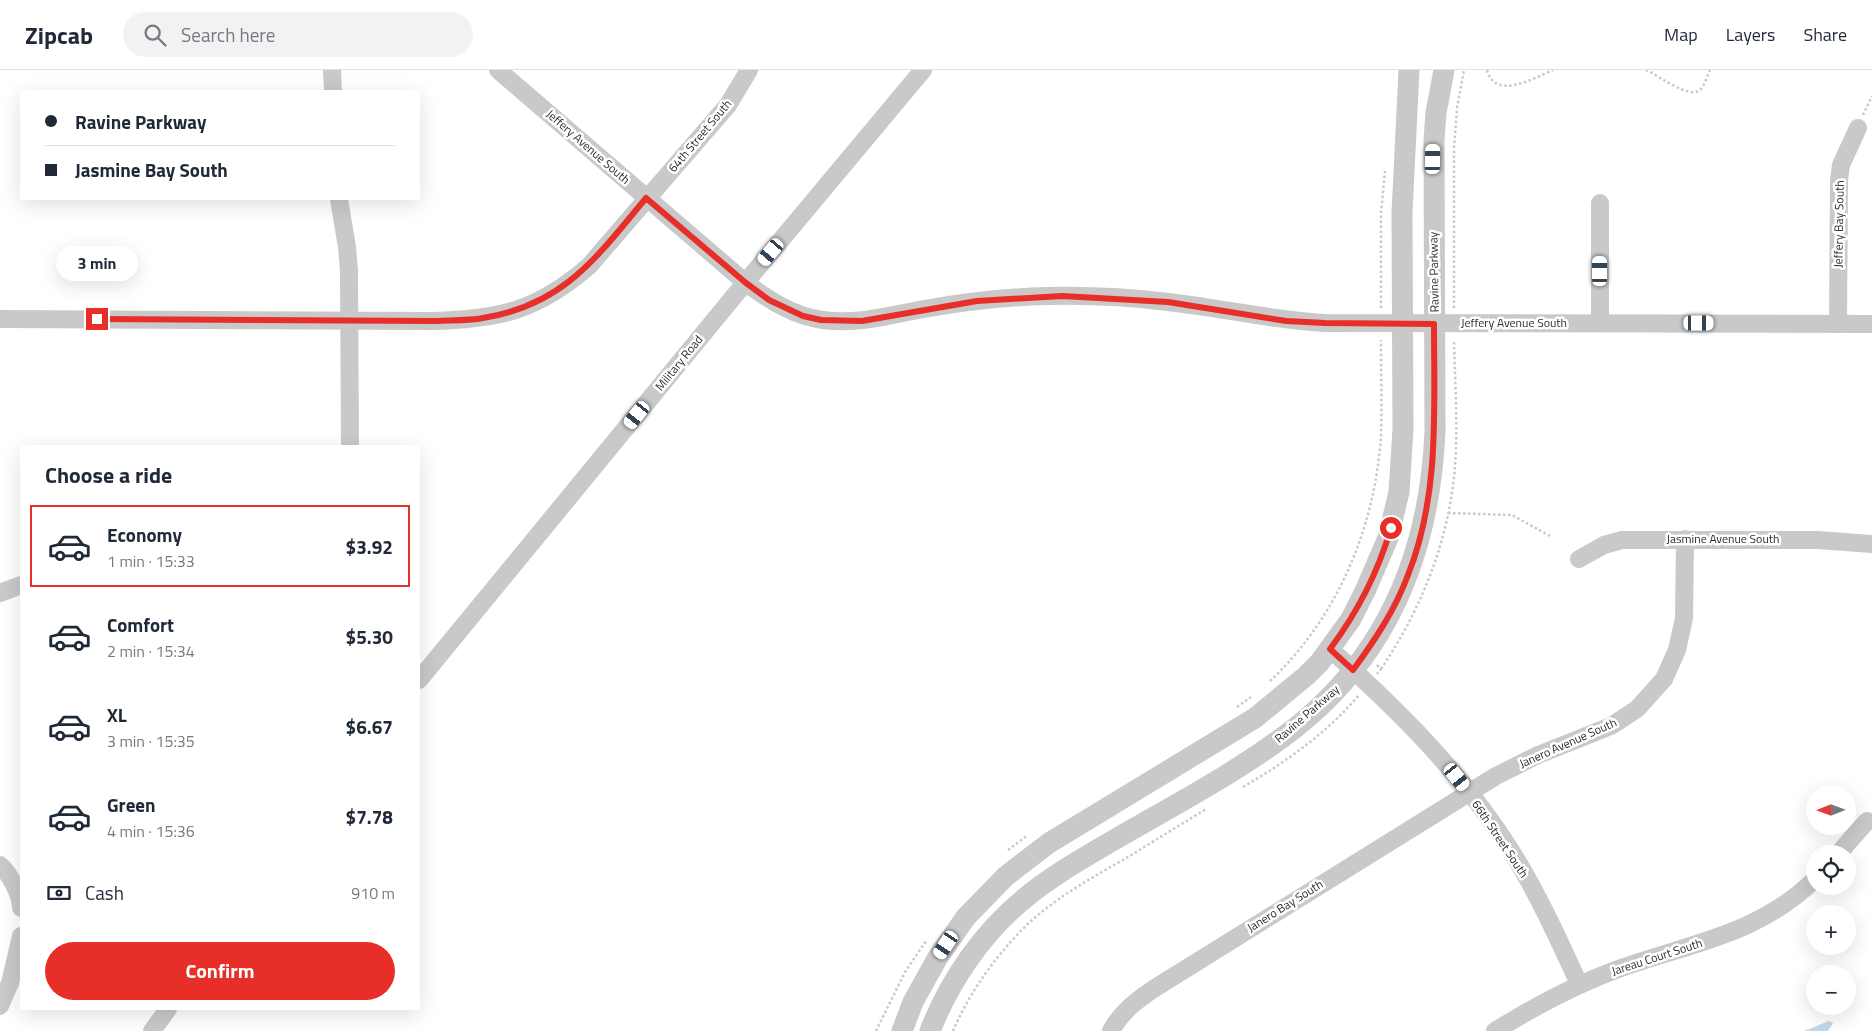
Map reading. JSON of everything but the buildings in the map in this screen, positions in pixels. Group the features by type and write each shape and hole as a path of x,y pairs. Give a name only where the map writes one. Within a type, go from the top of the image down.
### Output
{"street":[{"path":"332,70 333,90"},
{"name":"Jeffery Avenue South","path":"498,70 746,283 769,300 803,316 836,322 868,320 977,301 1062,296 1168,302 1286,321 1325,323 1872,324"},
{"name":"64th Street South","path":"646,198 728,105 749,70"},
{"name":"Military Road","path":"420,679 923,70"},
{"path":"902,1031 924,981 948,941 966,917 1006,876 1049,843 1255,718 1306,676 1330,649 1351,619 1385,547 1394,518 1402,468 1402,213 1409,70"},
{"name":"Ravine Parkway","path":"930,1031 948,992 964,966 1000,921 1025,898 1073,864 1274,744 1317,709 1353,670 1377,636 1402,592 1423,527 1434,447 1434,140 1436,113 1444,70"},
{"name":"Jeffery Bay South","path":"1838,324 1840,172 1846,151 1858,128"},
{"path":"0,319 434,321 481,318 512,311 534,303 573,280 589,266 646,198"},
{"path":"339,200 347,246 350,445"},
{"path":"1600,202 1600,323"},
{"name":"Jasmine Avenue South","path":"1579,559 1615,541 1685,539 1818,540 1872,544"},
{"name":"Janero Avenue South","path":"1469,792 1538,755 1619,721 1637,709 1655,690 1671,665 1682,635 1685,597 1685,539"},
{"path":"0,594 20,585"},
{"name":"66th Street South","path":"1330,649 1414,728 1469,792 1510,849 1532,886 1579,984"},
{"name":"Janero Bay South","path":"1111,1031 1123,1014 1138,999 1154,988 1469,792"},
{"path":"1846,845 1867,821"},
{"path":"0,865 6,870 20,899"},
{"name":"Jareau Court South","path":"1495,1031 1579,984 1625,966 1740,929 1773,913 1806,887"},
{"path":"0,1006 10,983 20,940"},
{"path":"152,1031 167,1010"}],"path":[{"path":"1454,310 1454,148 1457,108 1464,70"},
{"path":"1487,70 1488,76 1494,82 1507,86 1516,85 1552,70"},
{"path":"1646,70 1682,90 1693,92 1702,88 1710,70"},
{"path":"1858,128 1872,96"},
{"path":"1324,617 1350,568 1371,501 1380,436 1382,340"},
{"path":"1448,513 1512,516 1550,536"},
{"path":"1243,787 1280,765 1308,745 1355,700"},
{"path":"953,1031 969,998 980,981 1004,950 1029,923 1080,885 1212,806"}],"water":[{"path":"1829,1021 1833,1023 1828,1031 1804,1031"}],"route":[{"path":"97,319 434,321 467,320 496,316 534,303 573,280 589,266 646,198 746,283 769,300 803,316 821,320 851,322 873,320 924,309 977,301 1062,296 1109,297 1168,302 1286,321 1434,324 1435,431 1430,489 1423,527 1402,592 1377,636 1353,670 1330,649 1351,619 1378,564 1391,528"}]}
